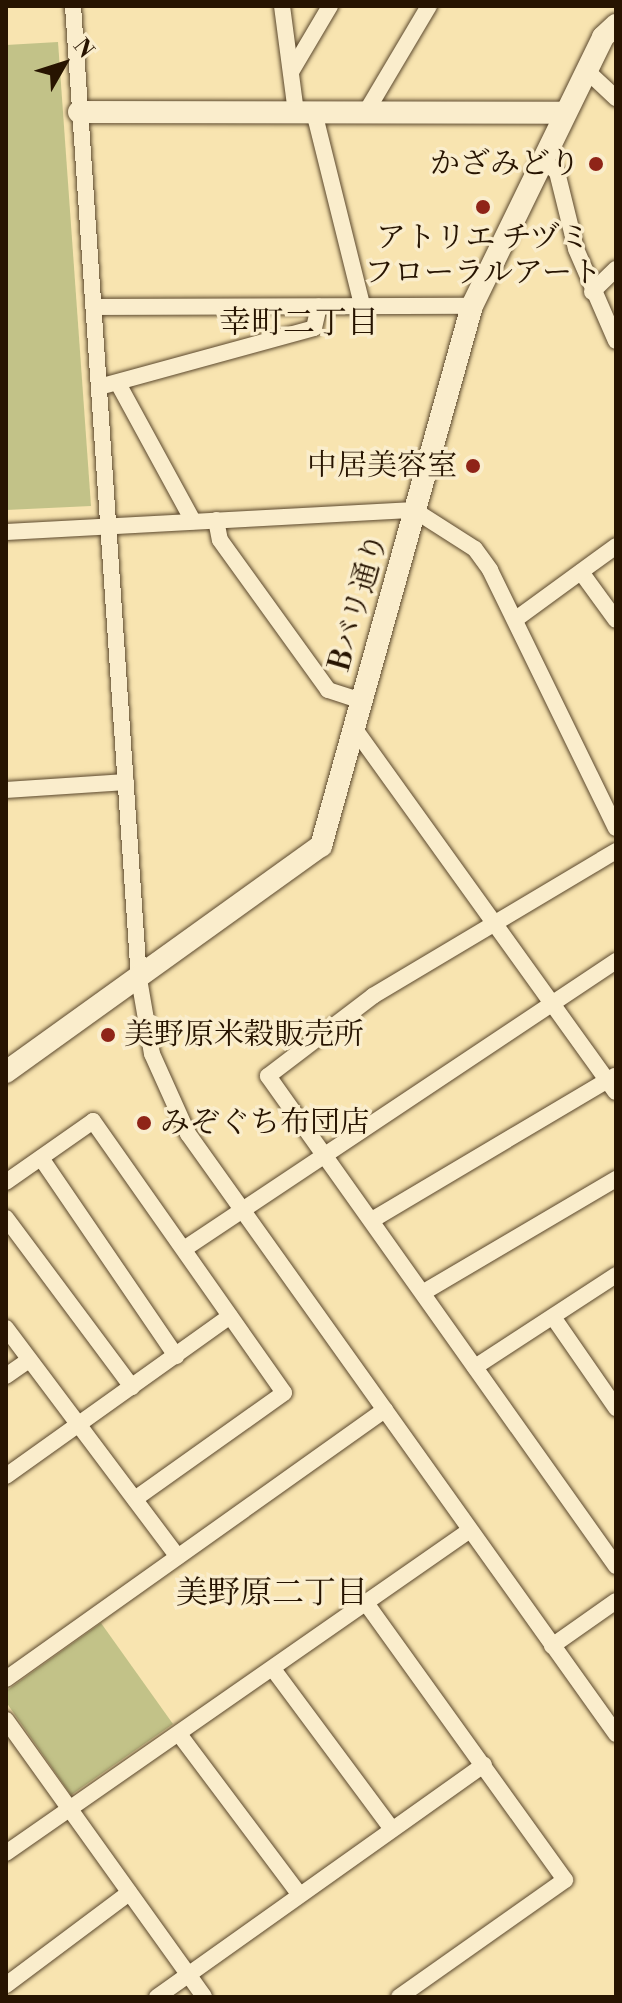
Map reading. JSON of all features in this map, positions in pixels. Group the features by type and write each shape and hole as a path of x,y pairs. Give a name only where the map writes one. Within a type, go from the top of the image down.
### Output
{"street":[{"path":"73,6 139,979 167,1097 241,1207 616,1734"},
{"path":"282,6 291,72 363,308"},
{"path":"291,72 330,6"},
{"path":"366,112 429,6"},
{"name":"Bバリ通り","path":"6,1072 313,857 362,701 472,306 564,113 616,25"},
{"path":"587,71 616,98"},
{"path":"79,112 564,113"},
{"path":"543,160 557,172 592,292 616,341"},
{"path":"592,292 616,269"},
{"path":"95,307 472,306"},
{"path":"99,387 120,387 314,328 319,307"},
{"path":"120,387 193,521"},
{"path":"6,532 414,510 475,549 516,619 616,828"},
{"path":"216,520 220,540 328,690 362,701"},
{"path":"516,619 616,546"},
{"path":"581,572 616,620"},
{"path":"354,728 613,1083 372,1220"},
{"path":"6,790 126,782"},
{"path":"616,851 373,996 268,1076 616,1566"},
{"path":"184,1249 323,1151 616,961"},
{"path":"6,1182 93,1121 284,1393 135,1499"},
{"path":"41,1158 176,1356"},
{"path":"424,1292 616,1179"},
{"path":"6,1218 132,1387"},
{"path":"475,1367 616,1275"},
{"path":"6,1476 230,1316"},
{"path":"553,1317 616,1408"},
{"path":"6,1328 178,1557"},
{"path":"6,1376 29,1360"},
{"path":"6,1679 385,1410"},
{"path":"6,1853 470,1530"},
{"path":"552,1646 616,1601"},
{"path":"366,1603 565,1880 399,1997"},
{"path":"273,1669 392,1829"},
{"path":"6,1720 204,1997"},
{"path":"179,1734 299,1894"},
{"path":"157,1997 484,1765"},
{"path":"6,1985 129,1893"}],"green space":[{"path":"58,42 91,506 6,510 6,45"},
{"path":"101,1623 173,1724 71,1795 6,1702 6,1691"}],"place":[{"name":"かざみどり","path":"596,164"},
{"name":"アトリエ チヅミ フローラルアート","path":"483,207"},
{"name":"中居美容室","path":"473,466"},
{"name":"美野原米穀販売所","path":"108,1035"},
{"name":"みぞぐち布団店","path":"144,1123"}],"district":[{"name":"幸町二丁目","path":"299,323"},
{"name":"美野原二丁目","path":"272,1593"}]}
